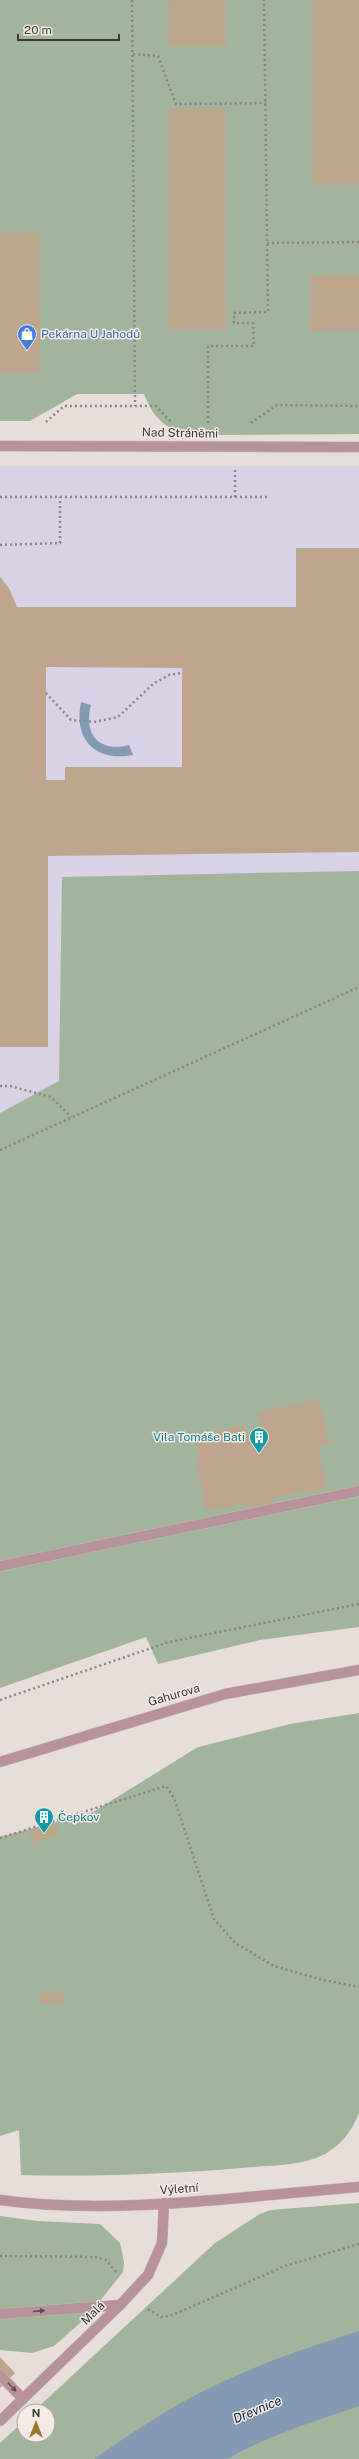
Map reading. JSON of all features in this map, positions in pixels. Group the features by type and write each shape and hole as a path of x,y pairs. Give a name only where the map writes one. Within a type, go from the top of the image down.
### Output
{"street":[{"name":"Nad Stráněmi","path":"0,446 359,447"},
{"path":"0,1566 359,1491"},
{"name":"Gahurova","path":"0,1762 225,1694 359,1670"},
{"name":"Výletní","path":"0,2200 63,2205 164,2203 359,2187"},
{"name":"Malá","path":"0,2421 120,2305 148,2275 158,2256 162,2243 164,2203"},
{"path":"0,2314 120,2305"},
{"path":"0,2376 23,2399"}],"path":[{"path":"132,0 135,406"},
{"path":"208,428 208,346 254,346 253,323 234,323 234,313 268,312 264,0"},
{"path":"132,54 158,56 176,104 266,103"},
{"path":"267,242 359,242"},
{"path":"246,428 277,405 359,406"},
{"path":"45,423 64,406 156,406 169,420 175,423"},
{"path":"235,498 236,447"},
{"path":"0,498 270,498"},
{"path":"0,545 60,543 60,498"},
{"path":"46,693 71,720 94,722 118,717 153,684 169,675 182,674"},
{"path":"0,1150 71,1117 218,1053 359,987"},
{"path":"0,1086 10,1086 51,1097 71,1117"},
{"path":"0,1700 169,1642 359,1604"},
{"path":"0,1838 166,1786 174,1798 214,1919 235,1942 274,1966 324,1980 359,1987"},
{"path":"0,2256 96,2257 106,2260 153,2314 170,2316 285,2266 359,2244"}],"shaded area":[{"path":"0,466 359,466 359,964 0,1125"}],"green space":[{"path":"0,0 359,0 359,434 189,434 172,429 165,425 154,413 144,394 77,394 30,421 0,421"},
{"path":"359,871 359,1627 260,1640 158,1664 146,1637 0,1688 0,1113 59,1081 62,877"},
{"path":"359,1713 359,2113 346,2136 337,2146 325,2154 305,2161 274,2166 76,2176 21,2175 19,2130 0,2136 0,1837 93,1812 198,1747 290,1724"},
{"path":"359,2203 359,2459 0,2459 0,2443 16,2428 16,2443 56,2443 56,2403 43,2403 215,2243 260,2214 270,2210"},
{"path":"0,2216 37,2221 100,2224 120,2243 124,2262 123,2272 88,2316 54,2346 32,2353 0,2350"}],"water":[{"path":"81,702 91,705 89,725 96,739 102,744 109,746 118,747 129,745 133,755 108,755 98,751 90,745 84,737 81,727 79,715"},
{"name":"Dřevnice","path":"359,2331 359,2406 275,2436 227,2459 94,2459 167,2411 214,2386 267,2363"}],"building":[{"path":"168,0 226,0 226,46 169,46"},
{"path":"313,0 359,0 359,185 313,185"},
{"path":"226,108 226,329 169,330 169,109"},
{"path":"0,233 39,233 40,373 0,373"},
{"path":"310,275 359,275 359,331 310,331"},
{"path":"296,548 359,548 359,852 48,856 48,1047 0,1047 0,577 9,588 17,607 296,607","holes":["46,667 182,668 182,767 65,767 65,780 46,780"]},
{"name":"Vila Tomáše Bati","path":"319,1399 329,1444 318,1447 327,1488 278,1496 271,1503 252,1507 241,1504 206,1511 195,1461 200,1460 195,1436 230,1429 236,1425 243,1426 250,1438 263,1436 257,1412"},
{"name":"Čepkov","path":"56,1824 59,1835 32,1843 29,1832"},
{"path":"64,1992 65,2003 40,2004 39,1993"},
{"path":"0,2357 15,2373 0,2388"}],"place":[{"name":"Pekárna U Jahodů","path":"27,351"},
{"name":"Vila Tomáše Bati","path":"259,1454"},
{"name":"Čepkov","path":"44,1834"}]}
